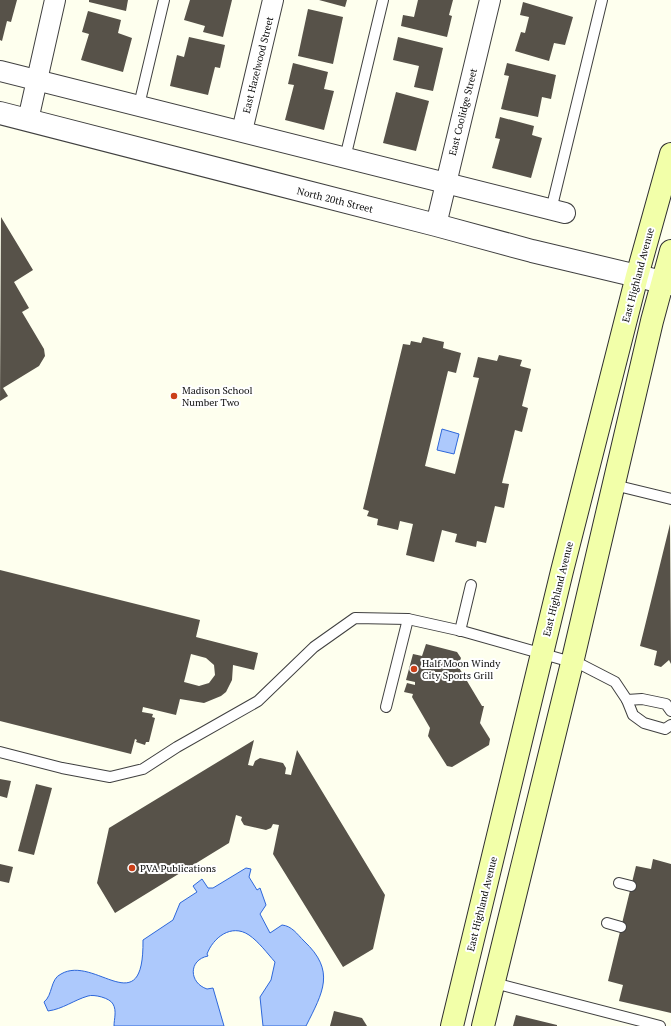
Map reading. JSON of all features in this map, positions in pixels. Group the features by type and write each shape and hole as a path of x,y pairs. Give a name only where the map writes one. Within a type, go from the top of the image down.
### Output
{"main road":[{"name":"East Highland Avenue","path":"452,1026 542,653 637,276 671,154"},
{"path":"483,1026 572,663 652,321 667,283 671,251"},
{"path":"464,976 494,983"}],"street":[{"path":"28,120 55,0"},
{"name":"East Hazelwood Street","path":"242,131 273,0"},
{"name":"East Coolidge Street","path":"436,225 490,0"},
{"path":"0,71 140,105 558,212"},
{"name":"North 20th Street","path":"0,113 532,251 667,283"}],"lane":[{"path":"140,105 164,0"},
{"path":"345,158 383,0"},
{"path":"558,212 602,0"},
{"path":"614,485 671,499"},
{"path":"460,631 471,585"},
{"path":"0,752 62,768 110,777 143,770 177,747 258,701 314,648 355,618 408,619 460,631 542,653 572,663 582,664 615,682 628,700 633,716 644,723 665,729 671,725"},
{"path":"386,707 408,619"},
{"path":"628,700 642,699 666,704 671,712"},
{"path":"619,883 631,886"},
{"path":"607,924 621,927"},
{"path":"494,983 660,1026"}],"water":[{"path":"442,429 459,434 454,454 437,450"},
{"path":"246,868 251,869 249,877 257,890 260,888 266,905 260,914 270,933 282,925 289,927 297,933 314,952 320,962 323,972 321,992 306,1026 263,1026 260,997 271,980 275,962 253,938 242,932 236,931 229,932 218,938 210,948 207,954 208,956 201,958 197,962 193,972 194,977 201,986 207,989 213,988 224,1026 114,1026 115,1012 113,1004 105,998 94,996 88,996 48,1011 44,1002 49,995 57,976 61,974 74,970 88,972 126,983 135,978 141,965 143,940 173,920 180,903 197,892 193,886 202,879 208,888 213,888"}],"building":[{"path":"0,0 17,0 11,22 7,21 2,41 0,40"},
{"path":"89,0 128,0 126,11 89,2"},
{"path":"190,0 232,0 223,37 203,32 205,26 184,20"},
{"path":"319,0 347,0 345,7"},
{"path":"418,0 453,0 449,15 452,16 447,37 401,26 403,15 414,17"},
{"path":"523,2 573,17 565,45 554,43 549,61 515,51 521,32 525,33 529,17 520,15"},
{"path":"308,9 343,17 333,64 298,56"},
{"path":"88,11 121,20 118,33 132,38 123,72 81,60 89,34 82,32"},
{"path":"189,37 225,45 220,68 215,67 208,95 170,86 177,55 184,57"},
{"path":"398,37 443,48 433,91 414,87 419,66 393,60"},
{"path":"293,63 328,72 324,89 334,91 324,130 285,120 294,85 288,84"},
{"path":"507,63 556,75 551,99 542,97 538,117 501,109 509,76 504,75"},
{"path":"396,92 429,101 416,151 383,143"},
{"path":"500,117 534,126 532,135 542,138 531,178 492,168 500,139 495,138"},
{"path":"1,217 33,270 14,282 29,308 22,312 44,349 45,356 39,366 3,388 8,396 0,401"},
{"path":"423,337 444,342 443,348 461,353 456,373 448,371 425,466 455,474 479,378 473,377 478,357 497,361 499,355 522,360 520,366 531,369 522,406 528,408 522,432 515,430 502,483 509,484 504,508 495,506 486,543 477,541 476,547 455,542 457,534 442,530 434,562 406,555 413,524 400,521 398,530 377,525 378,519 367,516 369,511 363,509 403,344 410,345 411,341 421,343"},
{"path":"670,524 671,664 669,660 661,667 654,665 657,651 640,646"},
{"path":"0,570 200,620 196,637 258,653 254,670 233,665 232,680 226,692 221,696 204,703 180,699 176,715 143,707 142,712 153,714 152,717 155,718 149,742 146,742 145,745 136,742 137,740 135,739 131,754 0,721","holes":["191,654 206,658 214,665 215,675 209,683 199,686 184,682"]},
{"path":"426,644 457,652 461,658 458,666 482,706 484,706 480,723 490,739 489,745 452,767 447,766 428,736 430,728 412,697 413,694 404,692 407,683 415,685 415,682 406,680 413,654 422,656"},
{"path":"254,740 248,765 253,766 255,761 260,758 283,763 286,768 285,774 291,775 297,750 385,895 373,949 343,967 273,854 279,825 273,824 271,828 266,830 244,825 241,820 242,817 236,815 229,843 115,913 97,883 109,828"},
{"path":"0,779 11,781 7,798 0,796"},
{"path":"36,784 52,788 34,855 18,851"},
{"path":"653,859 671,864 671,1013 619,1001 623,985 608,981 636,866 651,869"},
{"path":"0,864 13,867 9,883 0,881"},
{"path":"334,1011 362,1018 367,1026 330,1026"},
{"path":"516,1015 557,1025 557,1026 513,1026"}],"place":[{"name":"Madison School Number Two","path":"174,396"},
{"name":"Half Moon Windy City Sports Grill","path":"414,669"},
{"name":"PVA Publications","path":"132,868"}]}
